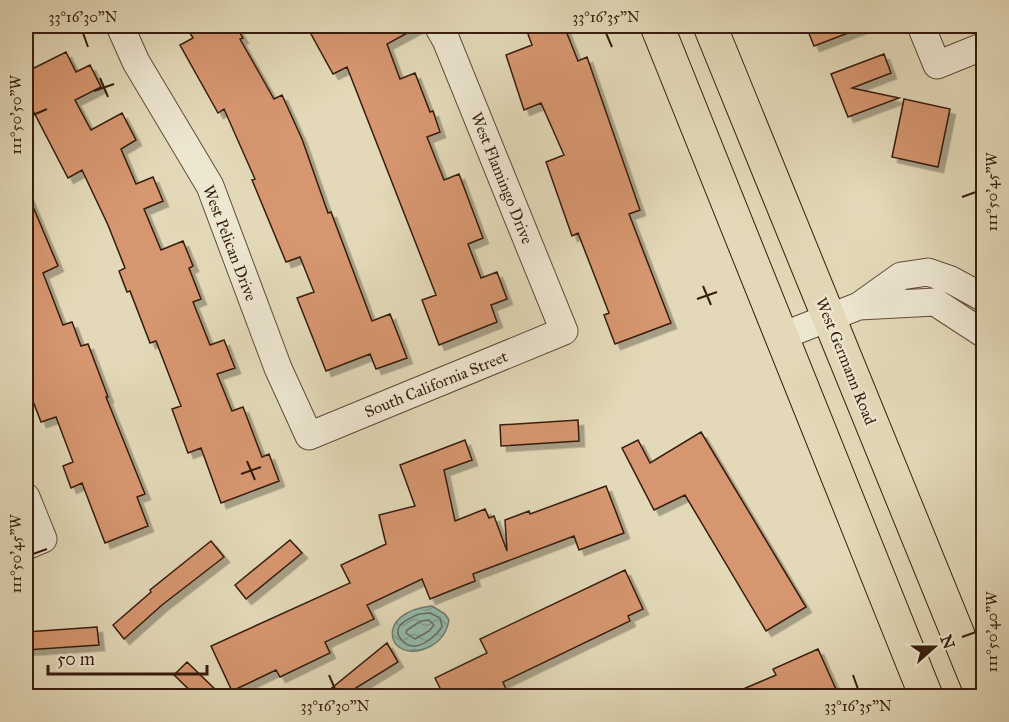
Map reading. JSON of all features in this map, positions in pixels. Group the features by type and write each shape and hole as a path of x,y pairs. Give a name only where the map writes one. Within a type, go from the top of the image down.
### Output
{"main road":[{"path":"657,26 926,696"},
{"name":"West Germann Road","path":"710,26 984,696"}],"street":[{"name":"West Pelican Drive","path":"120,26 136,62 210,186 278,368 309,436"},
{"name":"West Flamingo Drive","path":"438,26 447,40 564,331"},
{"path":"921,26 937,65 984,46"},
{"path":"782,336 859,306 901,276 928,272 951,280 984,298"},
{"path":"920,302 928,272"},
{"path":"859,306 935,302 984,334"},
{"name":"South California Street","path":"309,436 564,331"},
{"path":"26,497 34,543"}],"water":[{"path":"432,606 445,614 449,620 441,638 435,644 416,651 404,650 396,645 392,636 394,627 400,618 413,610"}],"building":[{"path":"186,26 236,26 243,38 240,39 274,99 282,95 302,139 328,213 331,212 372,321 390,314 407,358 376,369 370,354 326,371 297,298 314,292 300,257 286,262 252,180 255,179 224,109 218,113 180,45 193,38"},
{"path":"326,26 420,26 387,44 400,79 415,73 430,112 433,111 440,132 427,137 444,180 459,174 483,238 468,244 481,278 497,272 507,299 491,305 497,322 439,345 422,300 436,295 347,67 333,74 311,34"},
{"path":"525,26 564,26 578,61 587,57 640,210 629,214 671,323 615,344 604,315 609,313 578,233 572,236 546,162 564,155 541,103 524,110 506,55 532,45"},
{"path":"806,26 864,26 864,27 814,46"},
{"path":"66,52 76,72 90,65 101,87 75,100 91,130 122,113 136,140 121,149 136,184 153,177 163,201 144,209 161,250 183,241 193,266 189,268 201,299 193,302 210,345 224,340 235,368 217,374 232,411 243,407 262,457 269,454 279,481 221,503 201,448 188,453 172,409 181,406 156,341 150,343 130,291 127,292 119,271 125,268 108,225 82,170 68,178 26,97 26,72"},
{"path":"884,54 891,73 852,88 899,98 848,117 831,74"},
{"path":"904,99 950,109 938,167 892,157"},
{"path":"26,190 58,266 43,273 63,325 72,322 81,346 88,344 108,397 106,397 145,494 137,497 148,526 105,543 82,483 71,488 63,466 73,462 56,417 41,422 26,383"},
{"path":"578,420 579,441 501,446 500,425"},
{"path":"701,432 806,607 766,631 685,495 654,510 622,448 638,440 650,463"},
{"path":"465,440 472,460 444,470 455,521 485,509 489,518 494,516 507,551 505,520 529,511 530,514 606,486 624,533 579,550 574,536 473,574 475,581 430,599 422,579 367,605 374,619 325,642 330,653 280,677 276,670 232,691 211,646 350,583 341,565 386,544 379,515 415,506 400,465"},
{"path":"290,540 302,553 246,599 235,585"},
{"path":"211,541 224,557 162,605 124,639 113,625 151,592 150,590"},
{"path":"625,570 643,609 628,616 630,621 503,682 509,696 444,696 435,678 487,653 480,639"},
{"path":"97,627 99,645 26,650 26,632"},
{"path":"387,643 398,662 343,696 322,696"},
{"path":"818,649 839,696 727,696 776,675 773,669"},
{"path":"187,662 222,696 196,696 174,675"}]}
